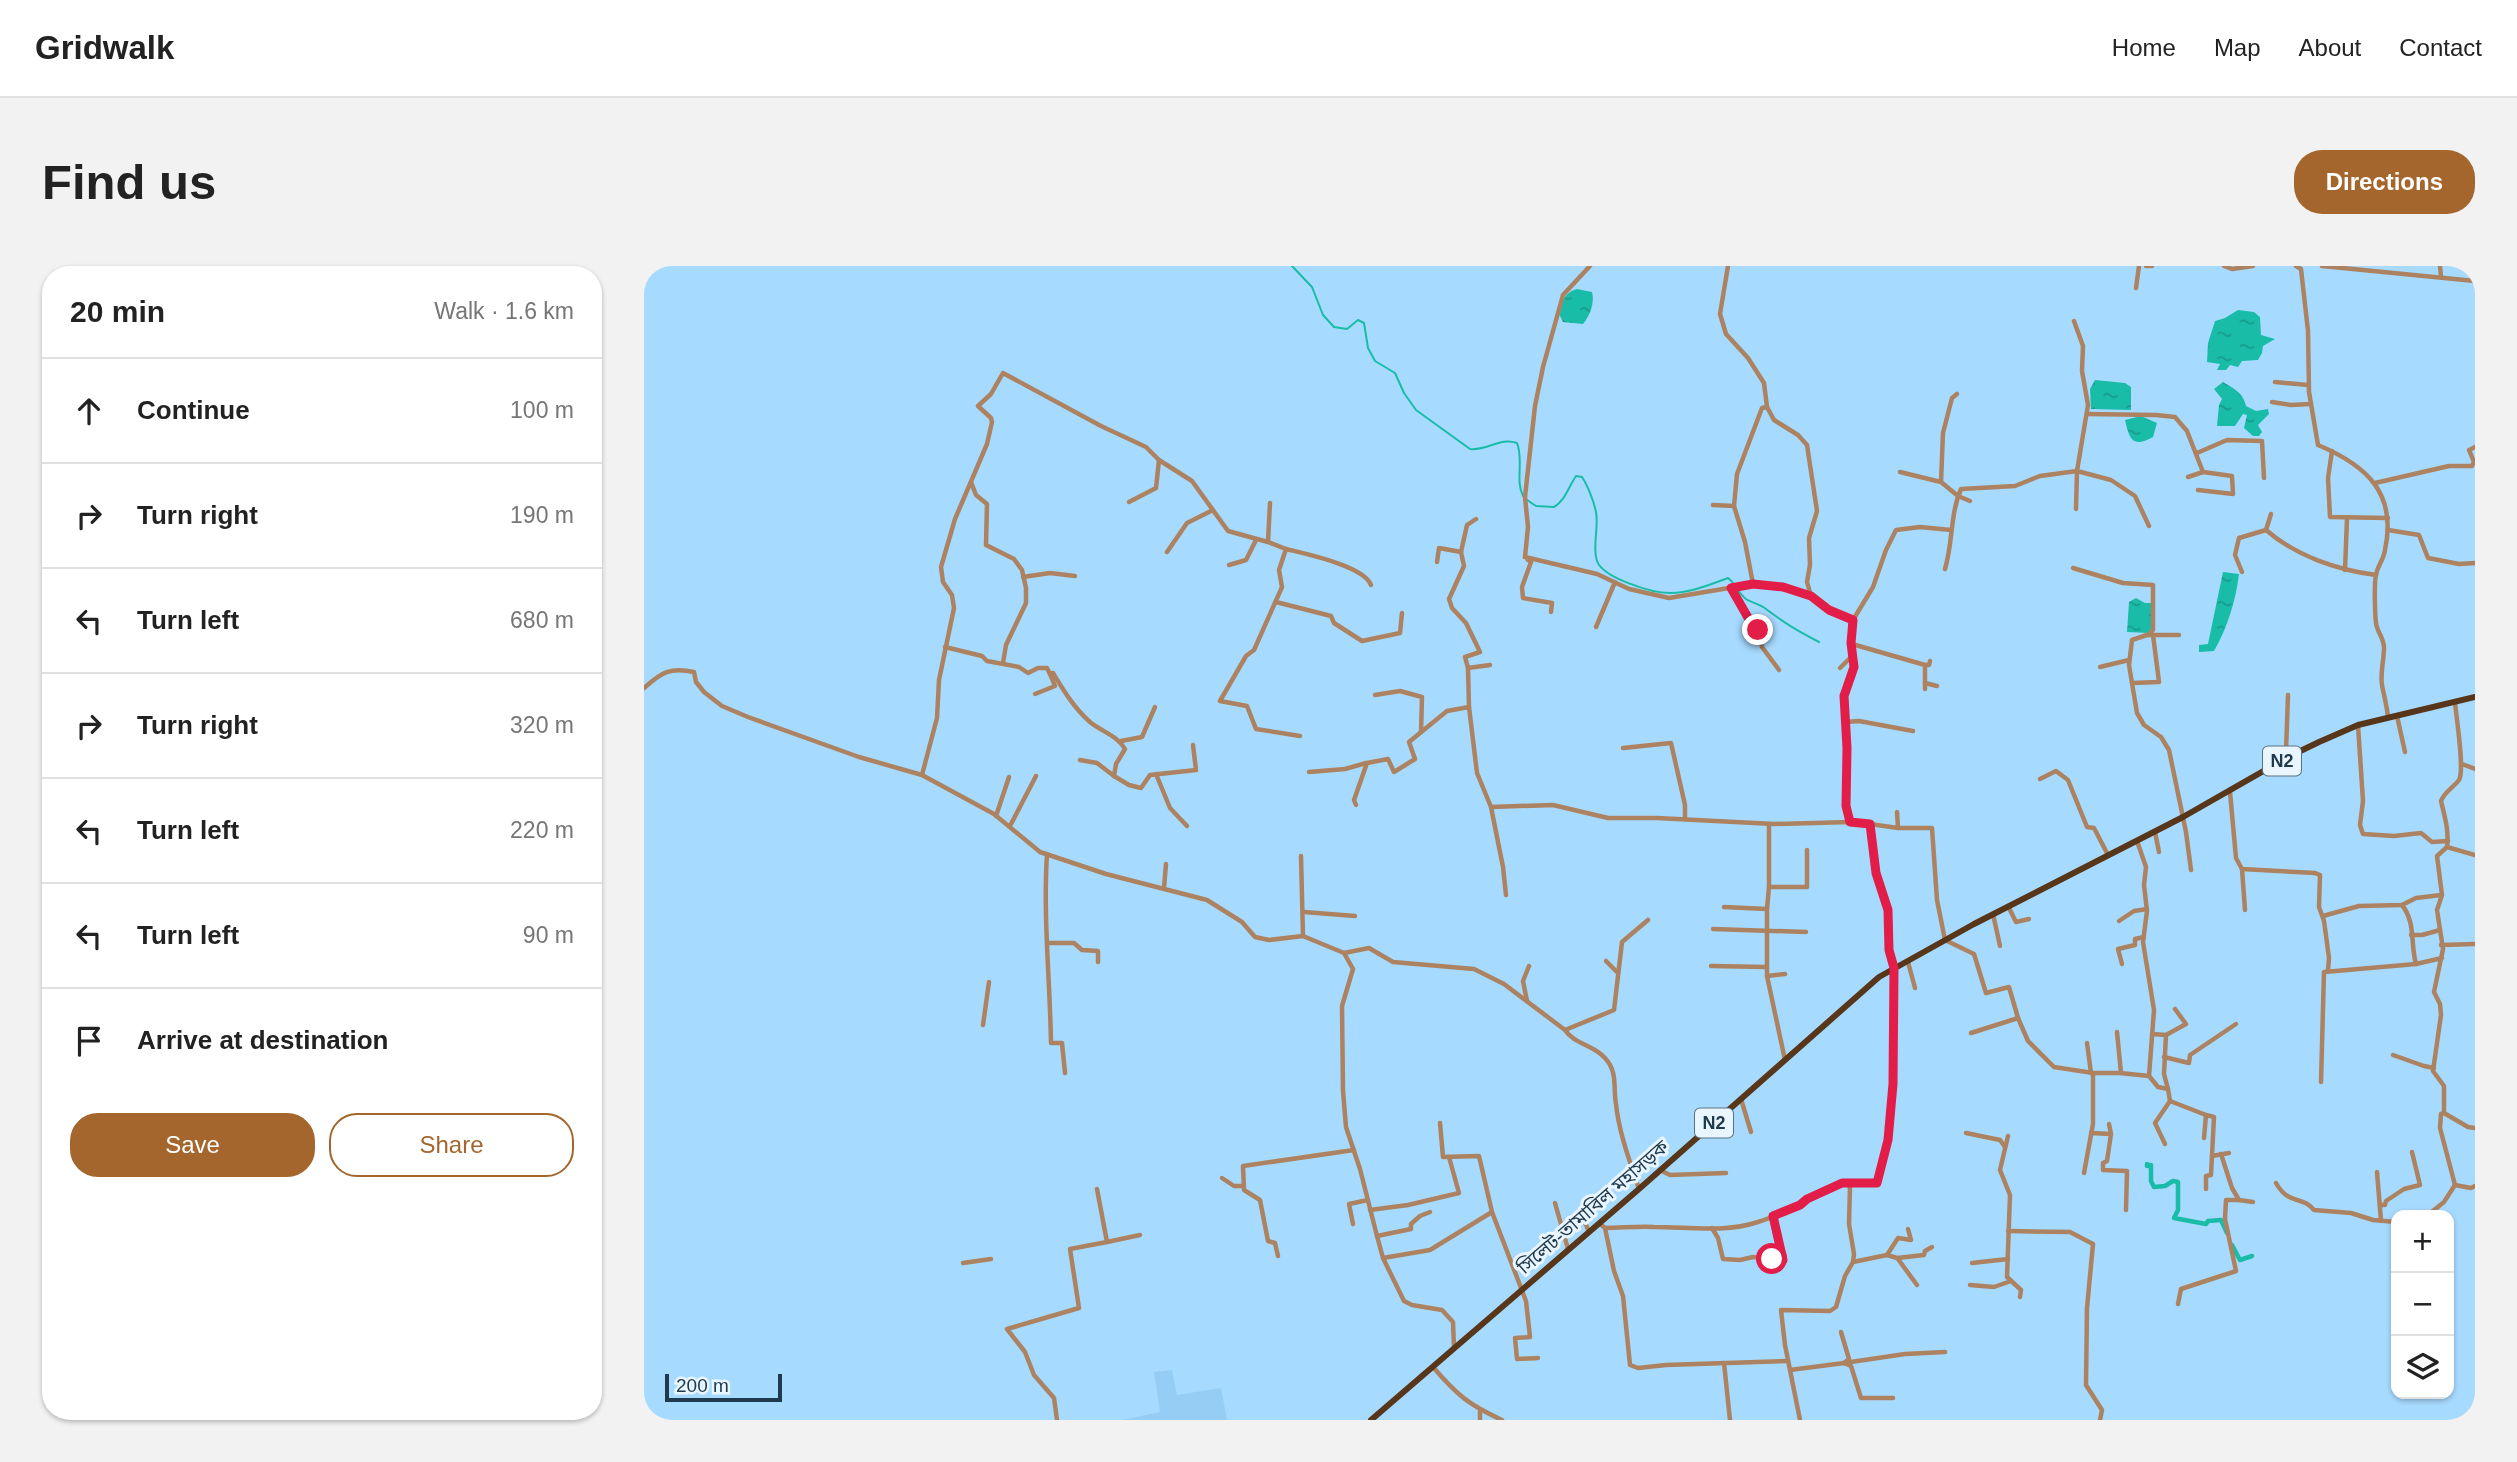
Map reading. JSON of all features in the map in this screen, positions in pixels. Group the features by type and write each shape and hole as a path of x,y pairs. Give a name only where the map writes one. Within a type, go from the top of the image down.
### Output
{"highway":[{"name":"N2","path":"2105,857 2230,792 2288,757 2358,725 2475,697"},
{"name":"সিলেট-তামাবিল মহাসড়ক","path":"1371,1420 1589,1232 1602,1226 1660,1170 1879,977 2008,906 2105,857"}],"street":[{"path":"1524,557 1528,527 1525,497 1535,406 1543,367 1563,295 1590,266"},
{"path":"1728,266 1720,314 1726,334 1748,358 1764,383 1767,407 1774,420 1798,435 1807,445 1817,511 1809,538 1811,565 1807,582 1811,596"},
{"path":"2136,288 2139,266"},
{"path":"2146,266 2152,266"},
{"path":"2224,266 2253,266"},
{"path":"2322,266 2475,281"},
{"path":"2440,266 2441,276"},
{"path":"2300,267 2308,331 2308,385 2318,445 2357,467 2375,483 2384,498 2388,518 2385,552 2376,575 2376,623 2382,634 2384,647 2382,684 2388,717"},
{"path":"2074,321 2083,346 2082,371 2088,405 2077,471 2076,509"},
{"path":"922,775 937,718 939,680 954,608 952,595 943,582 941,567 955,519 987,444 992,422 978,406 992,394 1003,373 1146,447 1159,460 1192,481 1228,531 1357,572 1370,580 1371,585"},
{"path":"2275,382 2308,385"},
{"path":"1941,482 1943,433 1952,398 1957,394"},
{"path":"2272,402 2310,404"},
{"path":"1753,584 1745,542 1734,506 1737,474 1762,408 1767,407"},
{"path":"2087,414 2175,417 2187,430 2203,472"},
{"path":"2197,453 2227,440 2262,441 2264,478"},
{"path":"2375,483 2449,466 2472,466 2474,462 2469,450 2475,447"},
{"path":"2332,451 2328,478 2330,517 2388,518"},
{"path":"1129,502 1156,488 1159,460"},
{"path":"1945,569 1961,489 2015,486 2040,476 2077,471 2111,480 2134,496 2149,526"},
{"path":"1900,472 1941,482 1958,496 1970,501"},
{"path":"2188,477 2203,472 2232,476 2233,494 2198,489"},
{"path":"971,482 976,495 987,504 986,545 1014,559 1022,570 1026,603 1006,645 1003,663"},
{"path":"1268,542 1270,503"},
{"path":"1713,505 1734,506"},
{"path":"1167,552 1187,523 1213,510"},
{"path":"2266,530 2271,514"},
{"path":"2345,570 2347,518"},
{"path":"1476,519 1467,525 1461,552 1464,566 1449,599 1452,608 1466,623 1480,652 1465,657 1468,668 1469,707 1477,773 1491,807 1506,895"},
{"path":"1850,822 1846,806 1844,696 1854,667 1851,643 1853,620 1873,587 1896,530 1920,527 1951,530"},
{"path":"2266,530 2283,545 2345,570 2376,575"},
{"path":"2242,572 2235,555 2239,538 2266,530"},
{"path":"2388,530 2419,535 2428,558 2459,564 2475,563"},
{"path":"1229,565 1246,561 1256,540"},
{"path":"1437,562 1439,548 1461,552"},
{"path":"1286,549 1279,570 1282,587 1276,602 1254,650 1245,656 1220,701 1247,706 1256,729 1300,736"},
{"path":"1524,557 1597,574 1629,589 1669,598 1753,584 1783,587 1811,596 1829,610 1853,620"},
{"path":"1524,557 1531,562 1522,587 1523,598 1552,603 1551,612"},
{"path":"2073,568 2123,583 2153,585 2150,635 2159,682 2132,683"},
{"path":"1023,577 1049,573 1075,576"},
{"path":"1596,627 1615,582"},
{"path":"1731,588 1758,630 1762,647 1779,670"},
{"path":"1276,602 1331,616 1334,623 1362,641 1400,633 1402,613"},
{"path":"2179,635 2150,635 2132,640 2129,660 2137,713 2144,725 2161,737 2169,750 2191,870"},
{"path":"1851,643 1927,663 1925,686 1937,686"},
{"path":"945,647 982,656 987,661 1019,667 1028,673 1038,668 1047,668 1055,686 1035,694"},
{"path":"1840,668 1852,656"},
{"path":"2100,667 2129,660"},
{"path":"1468,668 1490,665"},
{"path":"644,688 660,674 678,669 694,672 696,682 704,692 722,706 859,757 922,775 996,816 1040,852 1106,874 1207,900 1242,922 1255,937 1269,940 1303,936 1344,953 1369,948 1393,962 1474,969 1504,984 1565,1030 1571,1038 1594,1049 1605,1058 1615,1076 1616,1105 1639,1189"},
{"path":"1049,674 1053,673 1073,705 1091,723 1121,741 1125,749 1116,765 1114,776"},
{"path":"1375,695 1400,691 1422,697 1421,732"},
{"path":"2288,695 2288,757"},
{"path":"2434,1210 2444,1202 2455,1185 2440,1128 2441,1114 2444,1113 2444,1086 2434,1074 2441,1015 2440,1004 2434,992 2442,958 2437,910 2442,895 2437,856 2448,844 2448,825 2441,801 2445,793 2459,780 2462,764 2455,701"},
{"path":"1121,741 1142,737 1155,707"},
{"path":"1309,772 1345,769 1388,759 1394,772 1415,759 1409,742 1447,711 1469,707"},
{"path":"2397,715 2405,752"},
{"path":"1846,722 1859,721 1913,731"},
{"path":"2358,725 2363,801 2360,825 2363,834 2394,836 2421,833 2432,842 2448,844 2475,855"},
{"path":"1623,748 1671,743 1685,805 1685,819"},
{"path":"1080,760 1097,763 1129,785 1141,788 1150,775 1195,771 1193,745"},
{"path":"1356,805 1354,800 1367,763"},
{"path":"2462,764 2475,769"},
{"path":"2040,779 2056,771 2068,780 2087,827 2094,828 2105,857"},
{"path":"1156,774 1170,808 1187,827"},
{"path":"1010,826 1036,776"},
{"path":"996,816 1009,777"},
{"path":"2230,792 2236,858 2242,869 2245,911"},
{"path":"1491,807 1553,805 1608,818 1769,824 1850,822 1898,828 1932,828 1937,900 1945,940 1975,954 1986,993 2009,987 2028,1041 2054,1067 2092,1073 2149,1076 2158,1087 2168,1089"},
{"path":"1897,812 1898,828"},
{"path":"1769,824 1766,976 1785,1060"},
{"path":"1788,1361 1638,1368 1630,1365 1623,1296 1602,1226 1739,1227 1800,1205 1842,1183 1877,1183 1888,1140 1893,1084 1894,968 1889,950 1888,910 1876,873 1870,824"},
{"path":"2155,832 2159,852"},
{"path":"2137,841 2146,867 2144,885 2147,909 2144,937 2147,975 2154,1010 2149,1076"},
{"path":"1769,887 1807,887 1807,850"},
{"path":"1047,855 1044,895 1051,1043 1062,1043 1065,1073"},
{"path":"1301,856 1303,936"},
{"path":"1164,888 1166,864"},
{"path":"2242,869 2320,875 2319,907 2328,944 2328,970"},
{"path":"2323,916 2359,906 2402,905 2417,898 2442,895"},
{"path":"2402,905 2410,916 2416,964"},
{"path":"2008,906 2016,922 2029,919"},
{"path":"1724,907 1767,909"},
{"path":"2119,922 2134,911 2147,909"},
{"path":"1304,912 1355,916"},
{"path":"1993,914 2000,946"},
{"path":"1565,1030 1614,1010 1622,942 1648,920"},
{"path":"1713,929 1806,932"},
{"path":"2411,934 2422,935 2440,930"},
{"path":"2122,964 2118,949 2135,945 2135,939 2144,937"},
{"path":"1048,943 1074,943 1082,950 1098,951 1098,962"},
{"path":"2441,944 2475,944"},
{"path":"1344,953 1353,969 1342,1006 1342,1072 1346,1127 1383,1258 1404,1301 1442,1310 1453,1322 1454,1347"},
{"path":"2321,1082 2323,972 2416,964 2442,958"},
{"path":"1606,961 1618,973"},
{"path":"1907,961 1915,988"},
{"path":"1527,1001 1523,981 1529,966"},
{"path":"1712,966 1767,967"},
{"path":"1766,976 1785,974"},
{"path":"983,1025 988,985"},
{"path":"2152,1034 2166,1035 2186,1024 2175,1009"},
{"path":"1971,1033 2018,1018"},
{"path":"2164,1057 2189,1063 2190,1055 2236,1024"},
{"path":"2117,1032 2121,1073"},
{"path":"2165,1144 2155,1123 2170,1101 2164,1057 2166,1035"},
{"path":"2084,1173 2095,1097 2087,1043"},
{"path":"2393,1055 2434,1068"},
{"path":"1741,1099 1751,1132"},
{"path":"2170,1101 2214,1117 2211,1175 2206,1176 2206,1189"},
{"path":"2444,1113 2468,1127 2475,1128"},
{"path":"2204,1138 2206,1115"},
{"path":"1440,1123 1443,1157 1479,1156 1492,1212 1526,1301 1530,1337 1515,1338 1517,1359 1538,1359"},
{"path":"2109,1124 2111,1134 2108,1161 2103,1163 2102,1170 2127,1171 2126,1209"},
{"path":"1966,1133 2000,1140 2006,1148"},
{"path":"2091,1133 2111,1134"},
{"path":"2008,1136 2000,1170 2010,1195 2007,1277 2021,1290 2020,1297"},
{"path":"1278,1256 1275,1243 1268,1241 1261,1200 1244,1190 1243,1166 1354,1150"},
{"path":"2380,1205 2385,1205 2386,1201 2404,1189 2420,1185 2413,1152"},
{"path":"2212,1156 2229,1153"},
{"path":"2221,1154 2232,1188 2239,1200"},
{"path":"1370,1210 1408,1205 1459,1193 1449,1157"},
{"path":"1660,1170 1670,1175 1726,1173"},
{"path":"2377,1172 2381,1221"},
{"path":"1222,1178 1234,1186 1243,1186"},
{"path":"1800,1420 1781,1310 1834,1309 1854,1254 1849,1224 1850,1186 1847,1183"},
{"path":"2276,1183 2283,1195 2309,1204 2314,1210 2351,1213 2391,1222"},
{"path":"2455,1185 2471,1188 2475,1186"},
{"path":"1097,1189 1107,1242"},
{"path":"1353,1224 1349,1204 1368,1200"},
{"path":"2178,1304 2181,1289 2236,1271 2225,1219 2226,1200 2253,1202"},
{"path":"1555,1203 1569,1250"},
{"path":"1580,1210 1589,1232"},
{"path":"1377,1236 1411,1229 1411,1224 1430,1212"},
{"path":"1383,1258 1430,1250 1492,1212"},
{"path":"1712,1228 1718,1238 1723,1259 1740,1260 1753,1257 1783,1260 1773,1216"},
{"path":"1887,1255 1898,1238 1911,1240 1908,1229"},
{"path":"2008,1231 2070,1232 2093,1244 2087,1308 2086,1384 2102,1410 2100,1420"},
{"path":"1057,1420 1054,1398 1034,1375 1025,1352 1007,1329 1079,1308 1070,1249 1140,1236"},
{"path":"1853,1262 1887,1255 1897,1258 1924,1255 1925,1251 1932,1247"},
{"path":"1897,1258 1917,1285"},
{"path":"963,1263 991,1259"},
{"path":"1972,1263 2008,1259"},
{"path":"1970,1285 1994,1287 2011,1281"},
{"path":"1841,1332 1849,1359 1844,1363"},
{"path":"1790,1370 1905,1354 1945,1352"},
{"path":"1724,1363 1730,1420"},
{"path":"1844,1363 1851,1366 1861,1398 1893,1398"},
{"path":"1433,1367 1454,1391 1480,1411 1502,1420"},
{"path":"1480,1411 1480,1420"},
{"path":"2469,1420 2475,1417"}],"shaded area":[{"path":"1172,1370 1177,1395 1221,1388 1227,1420 1122,1420 1160,1412 1154,1372"}],"water":[{"path":"1577,289 1592,292 1590,313 1583,324 1563,322 1559,314 1563,302 1566,295"},
{"path":"2238,310 2254,312 2260,317 2261,335 2275,339 2263,346 2258,360 2242,361 2238,367 2230,365 2226,370 2217,370 2220,364 2207,362 2208,343 2215,321"},
{"path":"2095,380 2125,383 2131,387 2131,410 2091,409 2090,389"},
{"path":"2223,382 2240,394 2246,406 2256,411 2268,409 2269,414 2258,425 2262,432 2259,436 2253,436 2244,428 2247,415 2243,414 2235,426 2217,426 2222,399 2214,389"},
{"path":"2141,416 2157,423 2153,437 2136,442 2128,432 2125,420"},
{"path":"2223,572 2239,574 2230,614 2214,651 2199,652 2199,645 2208,644"},
{"path":"2136,598 2151,603 2151,629 2148,633 2127,632 2129,602"}],"waterway":[{"path":"1292,266 1312,287 1323,315 1334,327 1347,329 1358,320 1364,323 1368,348 1375,361 1395,373 1416,410 1470,449 1505,442 1517,443 1523,496"},
{"path":"1527,500 1536,506 1554,507 1564,497 1576,476 1582,477 1596,512 1597,561 1608,573 1641,587 1670,593 1692,590 1728,578 1746,599 1764,607 1791,627 1819,642"},
{"path":"2147,1164 2151,1165 2151,1181 2154,1187 2178,1182 2178,1210 2174,1218 2206,1224 2208,1221 2221,1220 2227,1233"},
{"path":"2232,1245 2240,1260 2252,1256"}],"route":[{"path":"1758,630 1740,606 1731,588 1753,584 1783,587 1811,596 1829,610 1853,620 1851,643 1854,667 1844,696 1846,806 1850,822 1870,824 1876,873 1888,910 1889,950 1894,968 1893,1084 1888,1140 1877,1183 1842,1183 1773,1216 1783,1260 1772,1259"}]}
